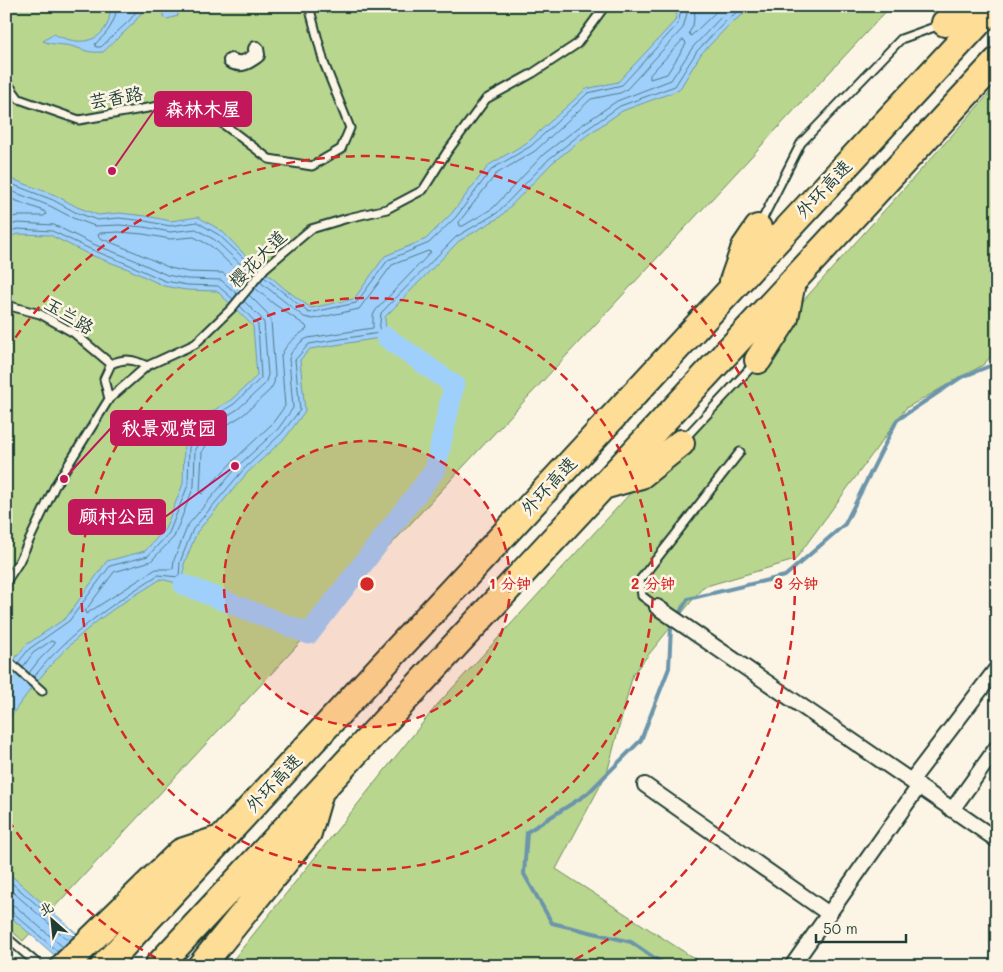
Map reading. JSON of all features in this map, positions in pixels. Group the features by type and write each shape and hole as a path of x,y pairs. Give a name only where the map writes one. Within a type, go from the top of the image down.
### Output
{"highway":[{"path":"945,23 963,11 976,6"},
{"name":"外环高速","path":"111,959 994,6"},
{"path":"158,966 997,61"},
{"path":"730,291 745,246 758,228"},
{"path":"758,360 785,318 792,282"},
{"path":"602,487 641,475 681,442"},
{"path":"202,966 308,834 321,790"},
{"path":"64,966 181,852 223,838"}],"street":[{"path":"231,61 238,64 246,63 257,55 256,49"},
{"path":"657,607 997,840"},
{"path":"792,966 829,914 915,784 997,668"},
{"path":"949,807 997,747"},
{"path":"645,784 829,914"}],"lane":[{"name":"芸香路","path":"6,81 18,100 79,120 159,106 202,108 269,158 312,166 341,149 350,128 324,63 308,6"},
{"name":"樱花大道","path":"109,400 146,366 195,344 232,308 265,268 311,229 387,209 423,190 447,152 486,98 577,44 605,6"},
{"path":"758,228 801,143 901,39 945,23"},
{"name":"玉兰路","path":"6,305 40,314 74,333 111,364"},
{"path":"6,582 19,562 55,486 109,400 104,379 111,364 122,359 140,362 146,366"},
{"path":"681,442 758,360"},
{"path":"657,607 642,596 640,580 740,452"},
{"path":"6,660 42,691"},
{"path":"6,937 40,966"}],"green space":[{"path":"6,6 891,6 23,941 6,926"},
{"path":"997,85 997,350 983,365 906,408 795,560 703,587 633,674 607,773 556,869 706,966 228,966 437,705"}],"water":[{"path":"113,6 179,6 177,7 178,16 167,19 164,18 162,10 149,9 142,12 133,24 103,52 89,52 71,46 43,41 54,34 76,41 90,40 96,37 107,25"},
{"path":"678,6 743,6 751,9 731,23 701,54 679,90 622,111 552,163 500,217 459,241 385,317 386,337 310,349 300,360 305,411 286,437 247,473 197,532 184,564 184,585 161,579 100,619 73,642 49,667 6,723 6,670 26,645 66,618 107,561 145,551 165,529 183,484 184,446 201,418 231,400 257,376 253,326 217,291 186,290 164,286 128,269 88,254 50,235 18,234 6,238 6,177 55,195 77,207 98,215 119,213 171,221 198,217 222,231 243,253 285,289 311,308 354,299 385,256 426,239 452,213 489,165 528,142 586,89 618,82 675,21"},
{"path":"6,871 114,966 67,966 6,913"}],"waterway":[{"path":"184,585 309,634 435,470 454,385 386,337"},
{"path":"677,617 688,599 785,576 845,524 897,420 960,378 997,363"},
{"path":"666,966 631,942 552,923 524,874 527,832 587,794 641,740 669,668 671,627 673,623"}],"place":[{"name":"森林木屋","path":"112,171"},
{"name":"顾村公园","path":"235,466"},
{"name":"秋景观赏园","path":"64,479"}]}
